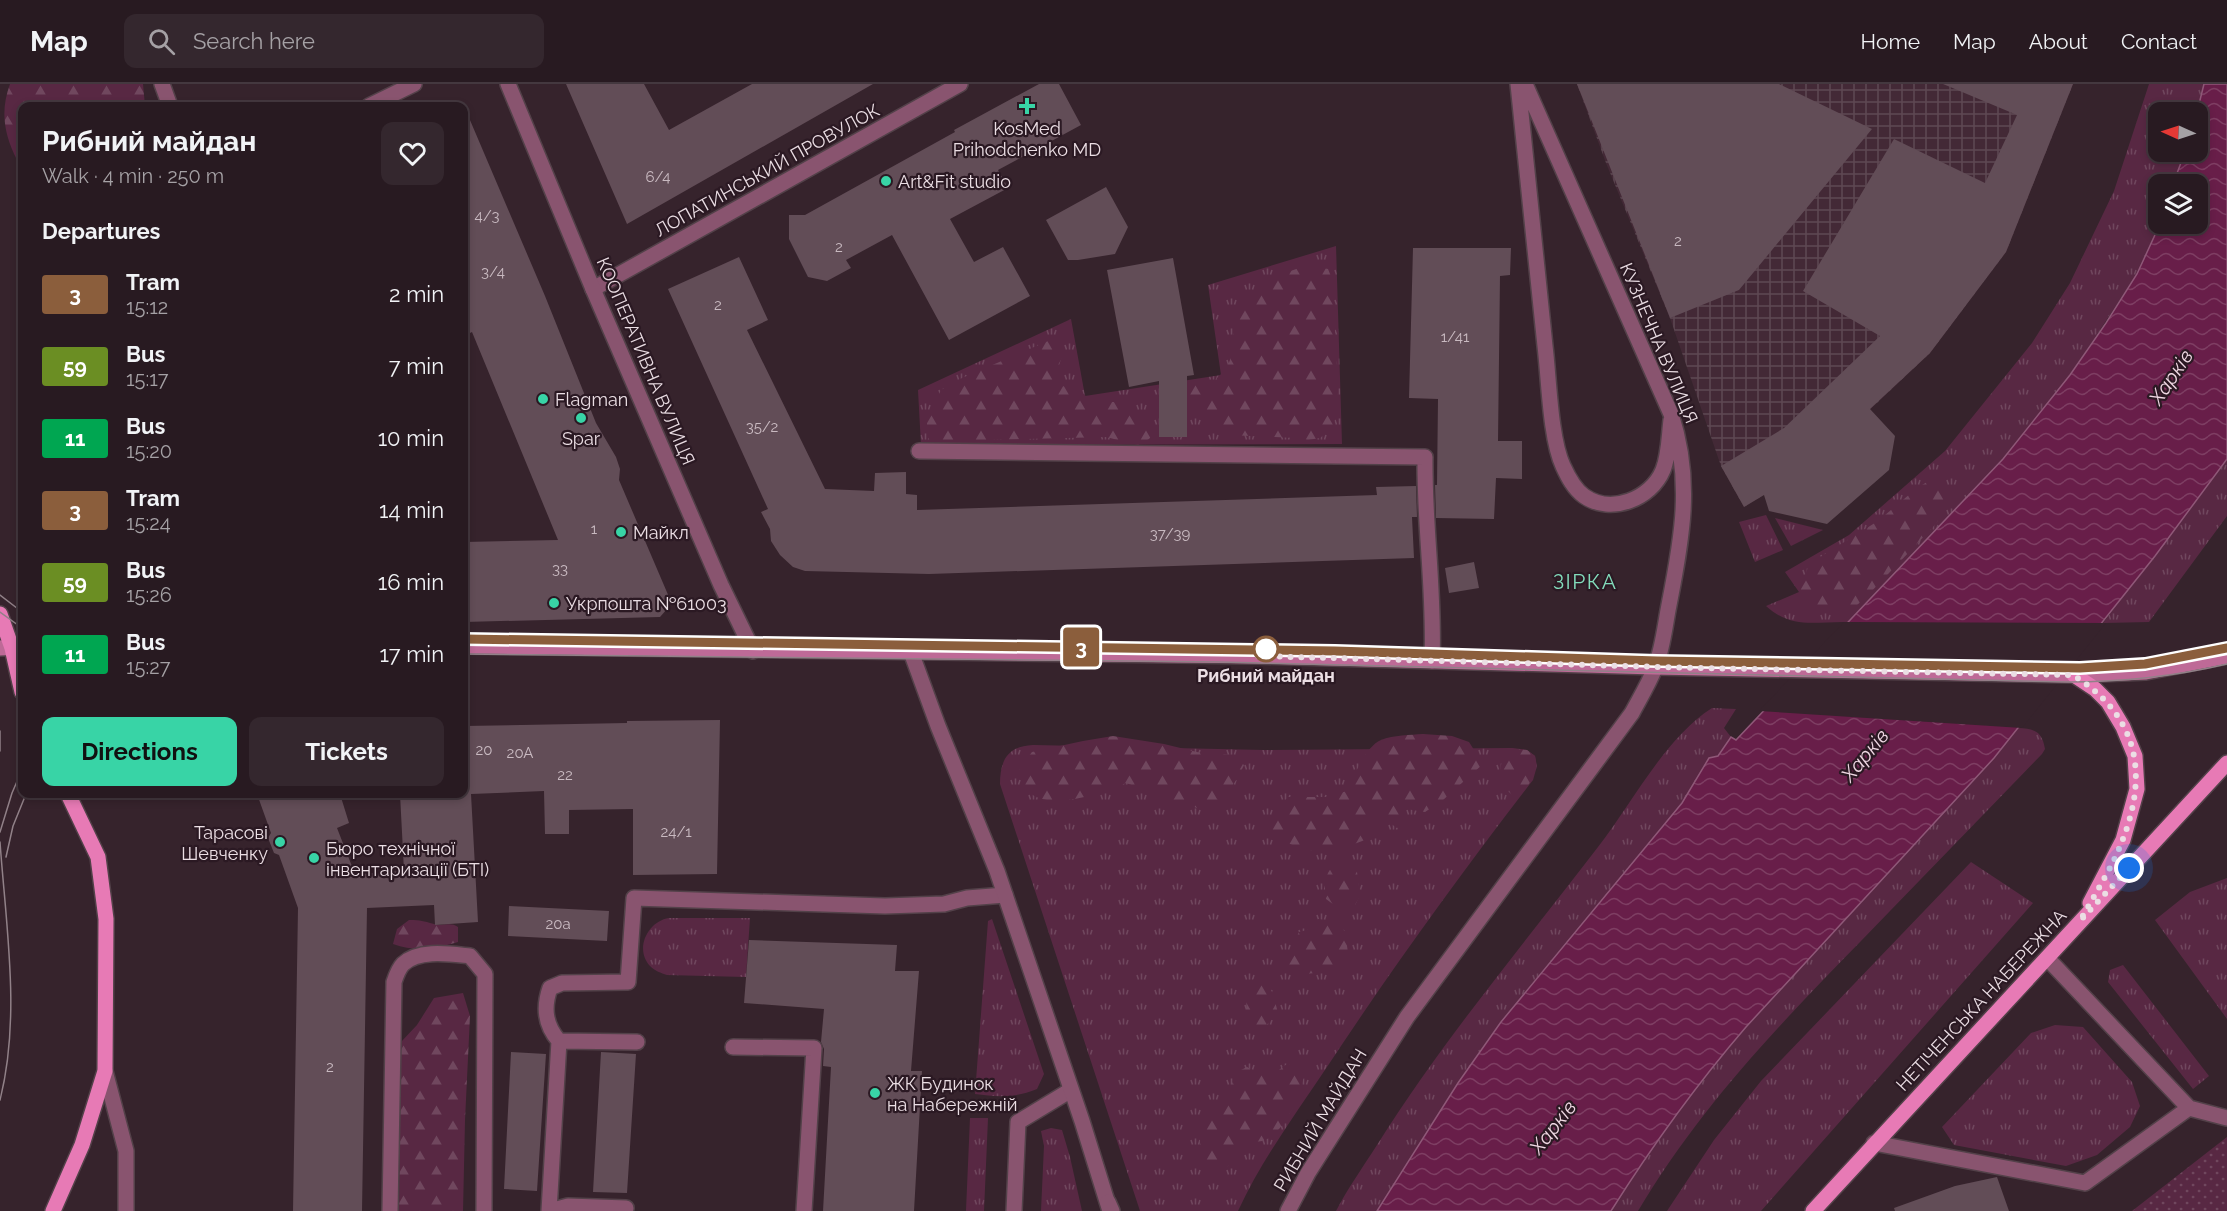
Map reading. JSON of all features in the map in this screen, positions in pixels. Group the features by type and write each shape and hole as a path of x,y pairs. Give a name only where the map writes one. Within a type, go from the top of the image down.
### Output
{"main road":[{"path":"0,614 18,674"},
{"path":"468,646 1258,656 2073,675 2146,672 2227,656"},
{"path":"2073,675 2095,689 2108,702 2123,727 2135,756 2137,789 2123,840 2080,921"},
{"name":"НЕТІЧЕНСЬКА НАБЕРЕЖНА","path":"1813,1211 2227,763"},
{"path":"53,1211 82,1145 105,1071 106,919 98,856 70,798"}],"street":[{"path":"162,84 169,102"},
{"path":"377,102 414,84"},
{"name":"КООПЕРАТИВНА ВУЛИЦЯ","path":"508,84 593,289 721,585 753,651"},
{"name":"ЛОПАТИНСЬКИЙ ПРОВУЛОК","path":"593,289 960,84"},
{"path":"1518,84 1552,409 1562,464 1572,483 1583,495 1602,504 1628,502 1642,495 1653,485 1663,469 1668,449 1671,414"},
{"name":"КУЗНЕЧНА ВУЛИЦЯ","path":"1524,84 1671,414 1678,436 1685,499 1676,570 1655,667"},
{"path":"919,451 1425,457 1426,528 1433,633 1432,661"},
{"path":"911,652 1005,895 1110,1208"},
{"name":"РИБНИЙ МАЙДАН","path":"1288,1211 1313,1164 1407,1017 1632,713 1655,667"},
{"path":"626,1208 568,1206 549,1211 559,1041 550,1031 546,1015 546,1000 550,988 562,983 628,982 634,898 885,906 944,904 967,898 1005,895"},
{"path":"390,1211 394,981 401,965 414,957 447,954 470,956 485,974 484,1211"},
{"path":"2047,958 2189,1108 2227,1118"},
{"path":"559,1041 637,1042"},
{"path":"733,1047 814,1048 804,1211"},
{"path":"105,1071 126,1151 126,1211"},
{"path":"1014,1211 1018,1122 1071,1089"},
{"path":"1874,1143 2085,1183 2189,1108"}],"shaded area":[{"path":"1577,84 2073,84 2006,252 1930,353 1809,467 1744,507 1721,466 1670,318 1606,163"}],"green space":[{"path":"10,84 143,84 145,102 18,102 18,161 6,132 4,113"},
{"path":"2149,84 2204,84 2200,102 2148,102 2148,162 2181,162 2177,174 2148,174 2148,234 2155,234 2137,274 2070,375 2003,459 1848,622 1805,623 1776,614 1766,606 1799,592 1785,572 1849,535 1945,451 2032,343 2070,283 2114,191"},
{"path":"1336,246 1342,444 921,445 918,390 1071,319 1085,396 1221,375 1208,285"},
{"path":"1308,265 1328,269 1332,279 1338,384 1334,427 1320,438 1308,440 1230,435 1206,409 1191,402 1188,389 1190,384 1213,382 1227,368 1233,352 1234,324 1270,278"},
{"path":"1048,341 1056,342 1063,347 1058,371 1060,386 1075,387 1093,402 1125,402 1153,427 1153,434 1149,439 1138,445 1106,437 947,441 932,444 927,436 927,419 941,390 962,378"},
{"path":"2227,459 2227,516 2149,622 2103,623"},
{"path":"1927,482 1940,486 1950,497 1946,510 1933,527 1867,596 1856,606 1822,613 1802,607 1797,600 1809,564 1878,521"},
{"path":"1766,515 1783,550 1755,562 1739,522"},
{"path":"1775,518 1823,530 1791,546"},
{"path":"1712,708 1736,709 1724,728 1731,737 1718,756 1709,759 1682,803 1501,1022 1458,1083 1377,1211 1336,1211 1402,1106 1456,1030 1598,847 1665,753 1679,736"},
{"path":"2018,728 2033,730 2040,735 2045,749 2042,754 1830,973 1741,1069 1687,1137 1638,1211 1611,1211 1675,1116 1746,1027 1994,758"},
{"path":"1423,734 1452,736 1469,742 1483,764 1443,800 1425,812 1406,809 1407,825 1397,828 1384,819 1373,817 1370,838 1338,850 1325,852 1307,850 1267,831 1288,797 1326,797 1347,791 1361,762 1376,743 1391,737"},
{"path":"1113,736 1164,744 1201,753 1232,755 1244,765 1227,792 1200,809 1126,783 1103,792 1059,801 1045,800 1033,795 1024,787 1019,769 1032,752"},
{"path":"1033,745 1264,750 1512,748 1527,750 1535,756 1537,766 1533,780 1454,885 1378,992 1280,1136 1238,1211 1140,1211 1000,784 1000,775 1007,756 1017,748"},
{"path":"1507,748 1527,750 1535,756 1534,774 1518,798 1511,794 1500,777 1501,763"},
{"path":"1971,862 2033,903 1761,1211 1667,1211 1714,1140 1761,1081"},
{"path":"1335,864 1345,865 1357,872 1360,894 1354,908 1341,910 1326,899 1326,880"},
{"path":"2227,878 2227,1019 2155,920 2190,892"},
{"path":"669,918 750,918 746,977 667,975 652,968 645,959 643,944 655,924"},
{"path":"992,919 1044,1074 1037,1089 1014,1095 975,1094 988,921"},
{"path":"1318,919 1332,922 1345,931 1348,953 1345,968 1296,976 1287,967 1290,952 1299,932 1307,930"},
{"path":"409,920 437,925 455,925 458,927 458,942 425,949 393,944 397,929"},
{"path":"2123,965 2209,1076 2193,1089 2108,982 2110,970"},
{"path":"1255,978 1266,980 1278,1013 1258,1034 1249,1033 1246,1016 1247,986"},
{"path":"463,993 470,1016 463,1211 399,1211 401,1042 417,1025 434,998"},
{"path":"2055,1025 2083,1027 2132,1082 2140,1106 2130,1127 2097,1155 2066,1166 1954,1145 1942,1127 2031,1033"},
{"path":"1287,1064 1298,1067 1304,1077 1284,1123 1270,1137 1262,1141 1248,1142 1223,1172 1210,1175 1199,1161 1200,1139 1210,1120 1227,1104 1235,1073 1247,1067 1268,1078"},
{"path":"970,1118 988,1118 984,1211 966,1211"},
{"path":"1051,1128 1062,1130 1082,1211 1041,1211 1044,1146 1041,1131"},
{"path":"2227,1137 2227,1211 2132,1211"}],"water":[{"name":"Харків","path":"2204,84 2227,84 2227,459 2155,556 1994,758 1746,1027 1675,1116 1611,1211 1377,1211 1458,1083 1501,1022 1682,803 1709,758 1718,756 1731,737 1736,740 2003,459 2070,375 2106,323 2137,274 2155,234 2208,234 2208,174 2177,174 2181,162 2208,162 2208,102 2200,102"}],"pier":[{"path":"1844,622 2106,623 2022,728 1759,711"}],"building":[{"path":"566,84 644,84 669,130 752,84 873,84 627,224"},
{"path":"1039,84 1059,84 1081,125 998,170 1008,188 950,219 974,262 1003,247 1030,296 949,340 892,235 846,260 851,268 827,281 808,277 789,239 789,215 805,215"},
{"path":"1577,84 1779,84 1872,129 1739,290 1670,318"},
{"path":"1943,84 2073,84 2006,252 1930,353 1870,409 1895,436 1889,470 1827,524 1769,511 1764,495 1744,507 1721,466 1784,428 1880,336 1803,291 1894,139 1985,183 2017,115"},
{"path":"468,115 596,423 616,457 620,469 619,480 669,597 667,609 660,617 468,622 468,542 558,540 472,332 468,334"},
{"path":"1106,187 1128,227 1115,254 1068,260 1046,220"},
{"path":"1413,248 1511,248 1510,275 1500,276 1498,441 1522,441 1522,479 1496,478 1494,519 1436,518 1438,399 1409,398"},
{"path":"739,257 768,320 747,330 825,489 874,491 875,473 906,472 906,494 917,495 917,510 1377,495 1376,487 1416,486 1417,517 1412,517 1414,558 929,574 805,571 793,567 780,555 771,541 770,529 761,512 768,509 668,289"},
{"path":"1173,258 1194,375 1187,376 1187,437 1159,437 1159,381 1129,387 1107,270"},
{"path":"1474,562 1479,588 1449,593 1445,568"},
{"path":"720,720 717,874 633,875 633,809 569,810 569,834 545,834 544,791 471,794 478,922 435,925 434,905 367,908 362,1211 293,1211 298,908 279,855 274,853 268,838 271,833 258,798 341,798 349,823 337,828 355,874 404,871 400,798 468,798 468,726 627,723 627,721"},
{"path":"509,906 609,911 607,941 508,936"},
{"name":"ЖК Будинок на Набережній","path":"749,940 897,945 895,971 919,971 911,1071 922,1071 914,1211 823,1211 831,1067 823,1066 824,1049 821,1042 824,1009 744,1003"},
{"path":"511,1052 546,1054 537,1191 504,1189"},
{"path":"601,1052 636,1054 627,1193 593,1192"},
{"path":"1997,1177 2009,1211 1895,1211 1894,1208 1955,1186"}],"tram line":[{"path":"0,595 18,609"},
{"path":"0,612 18,625"},
{"path":"468,639 1335,651 1646,660 2080,667 2145,664 2227,648"},
{"name":"3","path":"468,639 1397,652 1657,661 2080,668 2170,661 2227,648"},
{"path":"468,654 1220,662 2068,682 2148,678 2227,664"},
{"path":"0,731 0,751"},
{"path":"0,832 18,779"},
{"path":"6,857 13,826 24,798"},
{"path":"0,842 11,1004 10,1037 0,1100"}],"place":[{"name":"KosMed Prihodchenko MD","path":"1027,106"},
{"name":"Art&Fit studio","path":"886,181"},
{"name":"Flagman","path":"543,399"},
{"name":"Spar","path":"581,418"},
{"name":"Майкл","path":"621,532"},
{"name":"Укрпошта №61003","path":"554,603"},
{"name":"Рибний майдан","path":"1266,649"},
{"name":"Тарасові Шевченку","path":"280,842"},
{"name":"Бюро технічної інвентаризації (БТІ)","path":"314,858"},
{"name":"ЖК Будинок на Набережній","path":"875,1093"}],"district":[{"name":"ЗІРКА","path":"1585,581"}],"route":[{"path":"1266,649 1258,656 2073,675 2095,689 2108,702 2123,727 2135,756 2137,789 2123,840 2080,921 2129,868"}]}
